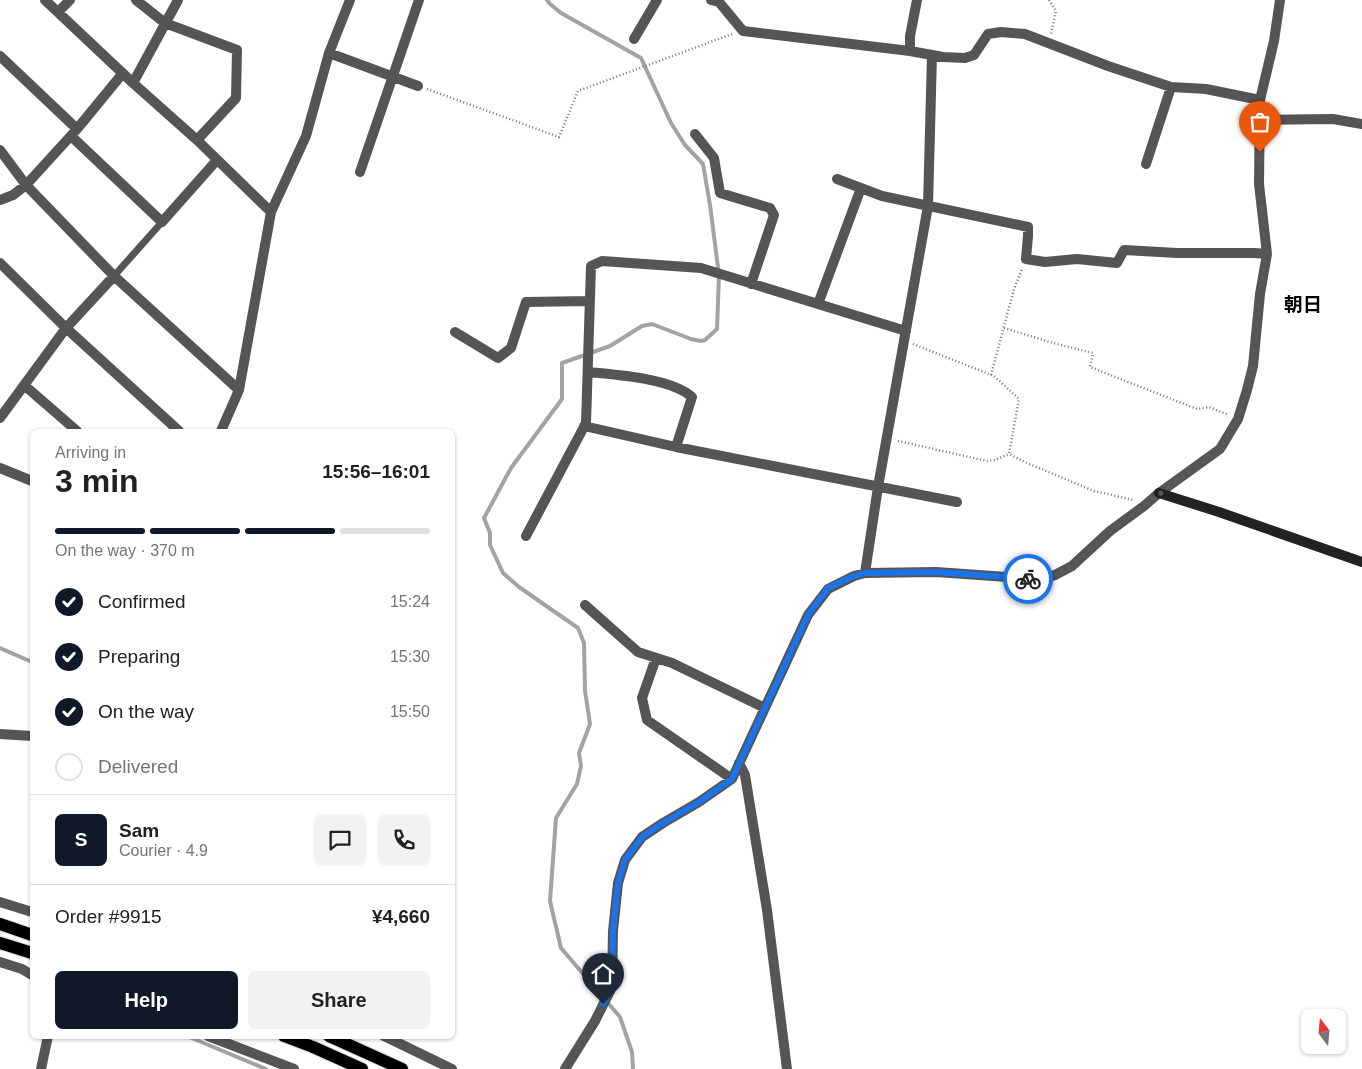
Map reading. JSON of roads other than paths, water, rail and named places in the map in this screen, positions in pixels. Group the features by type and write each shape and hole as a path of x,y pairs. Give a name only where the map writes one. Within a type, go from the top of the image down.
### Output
{"main road":[{"path":"0,924 30,934"},
{"path":"0,943 30,952"},
{"path":"292,1039 362,1069"},
{"path":"336,1039 402,1069"}],"street":[{"path":"45,0 133,83 198,140 271,212"},
{"path":"58,12 70,0"},
{"path":"136,0 165,23 237,50 236,98 198,140"},
{"path":"133,83 178,0"},
{"path":"222,429 239,390 271,212 306,136 328,53 350,0"},
{"path":"360,172 419,0"},
{"path":"634,39 657,0"},
{"path":"711,0 719,2 743,30 965,58 974,55 988,34 1001,32 1025,34 1108,66 1171,87 1206,89 1260,100"},
{"path":"910,51 910,36 917,0"},
{"path":"565,1069 595,1021 612,987 613,931 618,883 625,860 642,837 732,779 808,615 828,588 865,573 936,572 1038,580 1055,575 1072,566 1110,531 1220,449 1238,418 1253,366 1260,294 1267,254 1259,184 1260,100 1274,41 1280,0"},
{"path":"328,53 418,86"},
{"path":"865,573 878,487 928,206 932,55"},
{"path":"0,56 162,222 217,160"},
{"path":"0,200 13,195 26,185 74,133 123,73"},
{"path":"1146,164 1171,87"},
{"path":"1260,120 1333,119 1362,124"},
{"path":"695,134 714,158 720,193 770,208 774,215 751,284"},
{"path":"0,150 26,185 114,276 239,390"},
{"path":"837,179 882,196 1028,227 1026,259 1045,262 1078,259 1117,263 1124,250 1177,253 1267,254"},
{"path":"818,304 861,188"},
{"path":"526,536 586,423 591,266 602,261 701,268 818,304 906,336"},
{"path":"0,263 66,328 177,429"},
{"path":"0,418 66,328 114,276"},
{"path":"456,332 498,358 511,348 526,302 590,301"},
{"path":"588,372 656,381 686,391 692,397 676,447"},
{"path":"24,385 75,429"},
{"path":"584,426 676,447 957,502"},
{"path":"0,468 30,480"},
{"path":"1159,493 1362,562"},
{"path":"585,605 638,652 672,663 765,708"},
{"path":"656,658 642,698 647,720 732,779"},
{"path":"0,734 30,736"},
{"path":"739,764 745,775 767,910 787,1069"},
{"path":"0,902 30,911"},
{"path":"0,962 22,969 30,974"},
{"path":"41,1069 47,1039"},
{"path":"216,1039 294,1069"},
{"path":"390,1039 452,1069"}],"lane":[{"path":"114,276 162,222"}],"waterway":[{"path":"547,0 561,13 641,58 671,123 685,145 703,164 719,275 717,329 705,340 691,339 652,324 642,326 610,346 562,363 562,399 511,468 484,518 490,533 490,545 503,573 519,587 578,628 584,643 585,691 590,724 579,753 581,766 577,784 556,818 550,901 561,948 620,1017 632,1052 633,1069"},
{"path":"0,648 30,661"},
{"path":"194,1039 266,1069"}],"district":[{"name":"朝日","path":"1303,304"}]}
